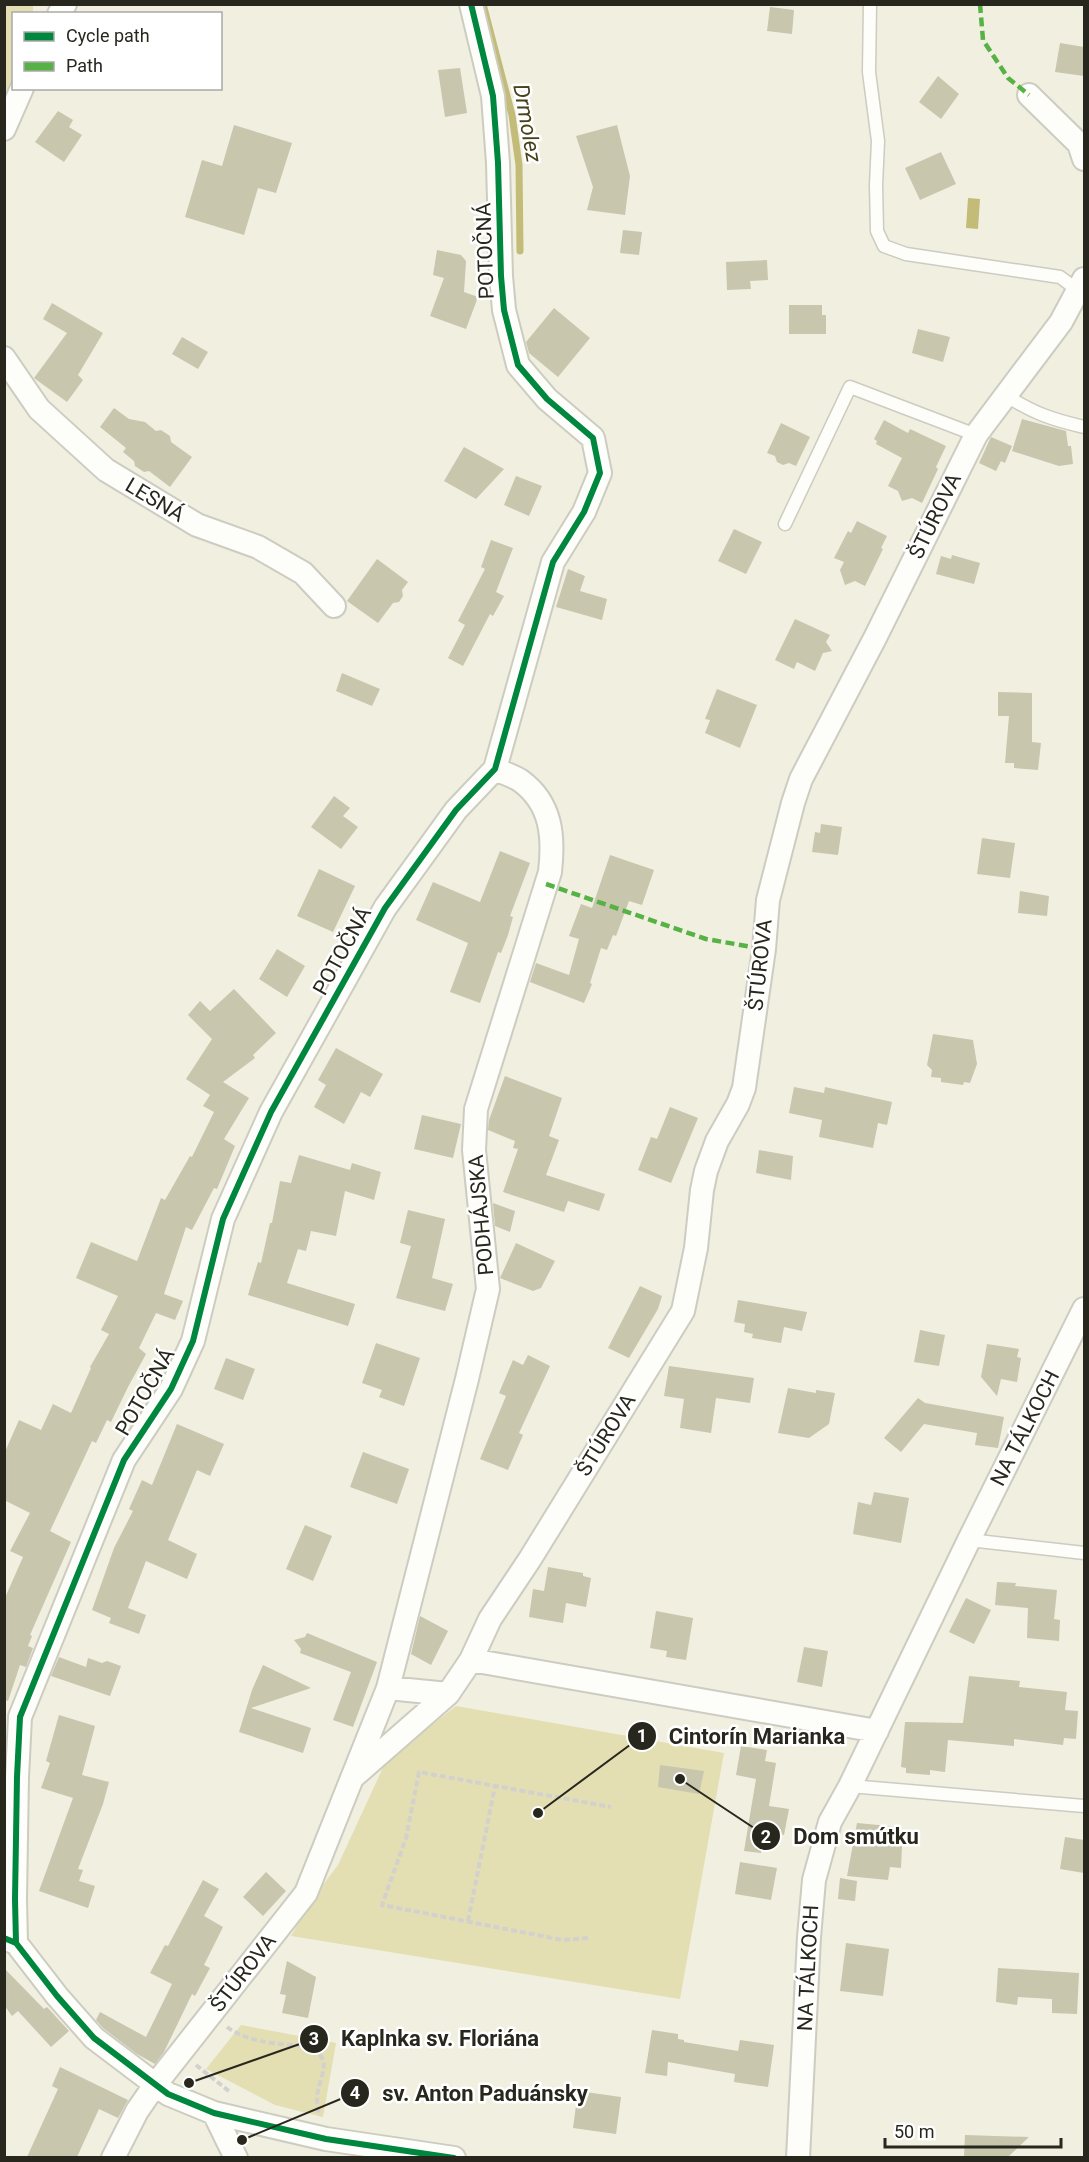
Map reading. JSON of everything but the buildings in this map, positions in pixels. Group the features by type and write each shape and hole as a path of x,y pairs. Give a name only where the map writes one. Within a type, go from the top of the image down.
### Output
{"street":[{"name":"POTOČNÁ","path":"10,1940 15,1877 20,1717 124,1460 171,1389 193,1341 223,1219 271,1112 385,908 456,810 495,769 553,562 584,512 600,472 593,438 548,399 518,365 504,310 493,96 471,4"},
{"path":"4,129 21,90"},
{"path":"1029,94 1079,144 1084,159"},
{"name":"ŠTÚROVA","path":"352,1778 448,1694 471,1660 490,1619 683,1311 693,1267 706,1171 717,1140 738,1104 744,1088 765,949 768,900 801,779 875,638 976,435 1061,322 1082,285"},
{"name":"LESNÁ","path":"4,358 39,409 106,470 197,525 258,547 303,573 334,606"},
{"name":"PODHÁJSKA","path":"388,1688 488,1289 474,1150 476,1109 550,872 553,849 550,826 539,798 520,780 495,769"},
{"name":"NA TÁLKOCH","path":"798,2157 808,1937 814,1880 830,1822 1084,1314"},
{"path":"471,1660 877,1731"},
{"name":"ŠTÚROVA","path":"113,2157 137,2111 155,2085 306,1893 388,1688"},
{"path":"388,1688 448,1694"},
{"path":"10,1940 94,2038 168,2094 214,2113 326,2139 454,2157"},
{"path":"214,2113 236,2157"}],"lane":[{"path":"870,4 869,72 878,141 877,231 884,246 906,254 1060,277 1082,285"},
{"path":"785,524 850,387 976,435"},
{"path":"1005,396 1033,412 1084,427"},
{"path":"969,1540 1084,1553"},
{"path":"850,1786 1084,1806"}],"path":[{"path":"588,1938 563,1940 382,1905 406,1838 419,1772 610,1807"},
{"path":"468,1922 495,1786"},
{"path":"216,2009 225,2025 237,2034 273,2043 309,2046 323,2057 324,2067 317,2099 320,2120"}],"shaded area":[{"path":"5,5 33,5 33,12 12,12 12,85 5,103"},
{"path":"968,198 980,199 978,229 966,228"},
{"path":"456,1706 724,1753 680,1999 291,1936 313,1898 338,1865 386,1761"},
{"path":"241,2025 336,2043 323,2117 275,2105 206,2069"}],"waterway":[{"name":"Drmolez","path":"483,4 512,115 519,165 520,251"}],"marked path":[{"path":"980,4 983,40 1008,78 1029,95"},
{"path":"546,884 706,939 764,949"}],"cycle path":[{"path":"16,1943 17,1777 20,1717 124,1460 171,1389 193,1341 223,1219 271,1112 385,908 456,810 495,769 553,562 584,512 600,473 593,438 547,399 518,365 504,310 493,96 471,4"},
{"path":"4,1938 16,1943 57,1996 94,2038 168,2094 214,2113 326,2139 454,2158"}],"place":[{"name":"Dom smútku","path":"680,1779"},
{"name":"Cintorín Marianka","path":"538,1813"},
{"name":"Kaplnka sv. Floriána","path":"189,2083"},
{"name":"sv. Anton Paduánsky","path":"242,2140"}]}
